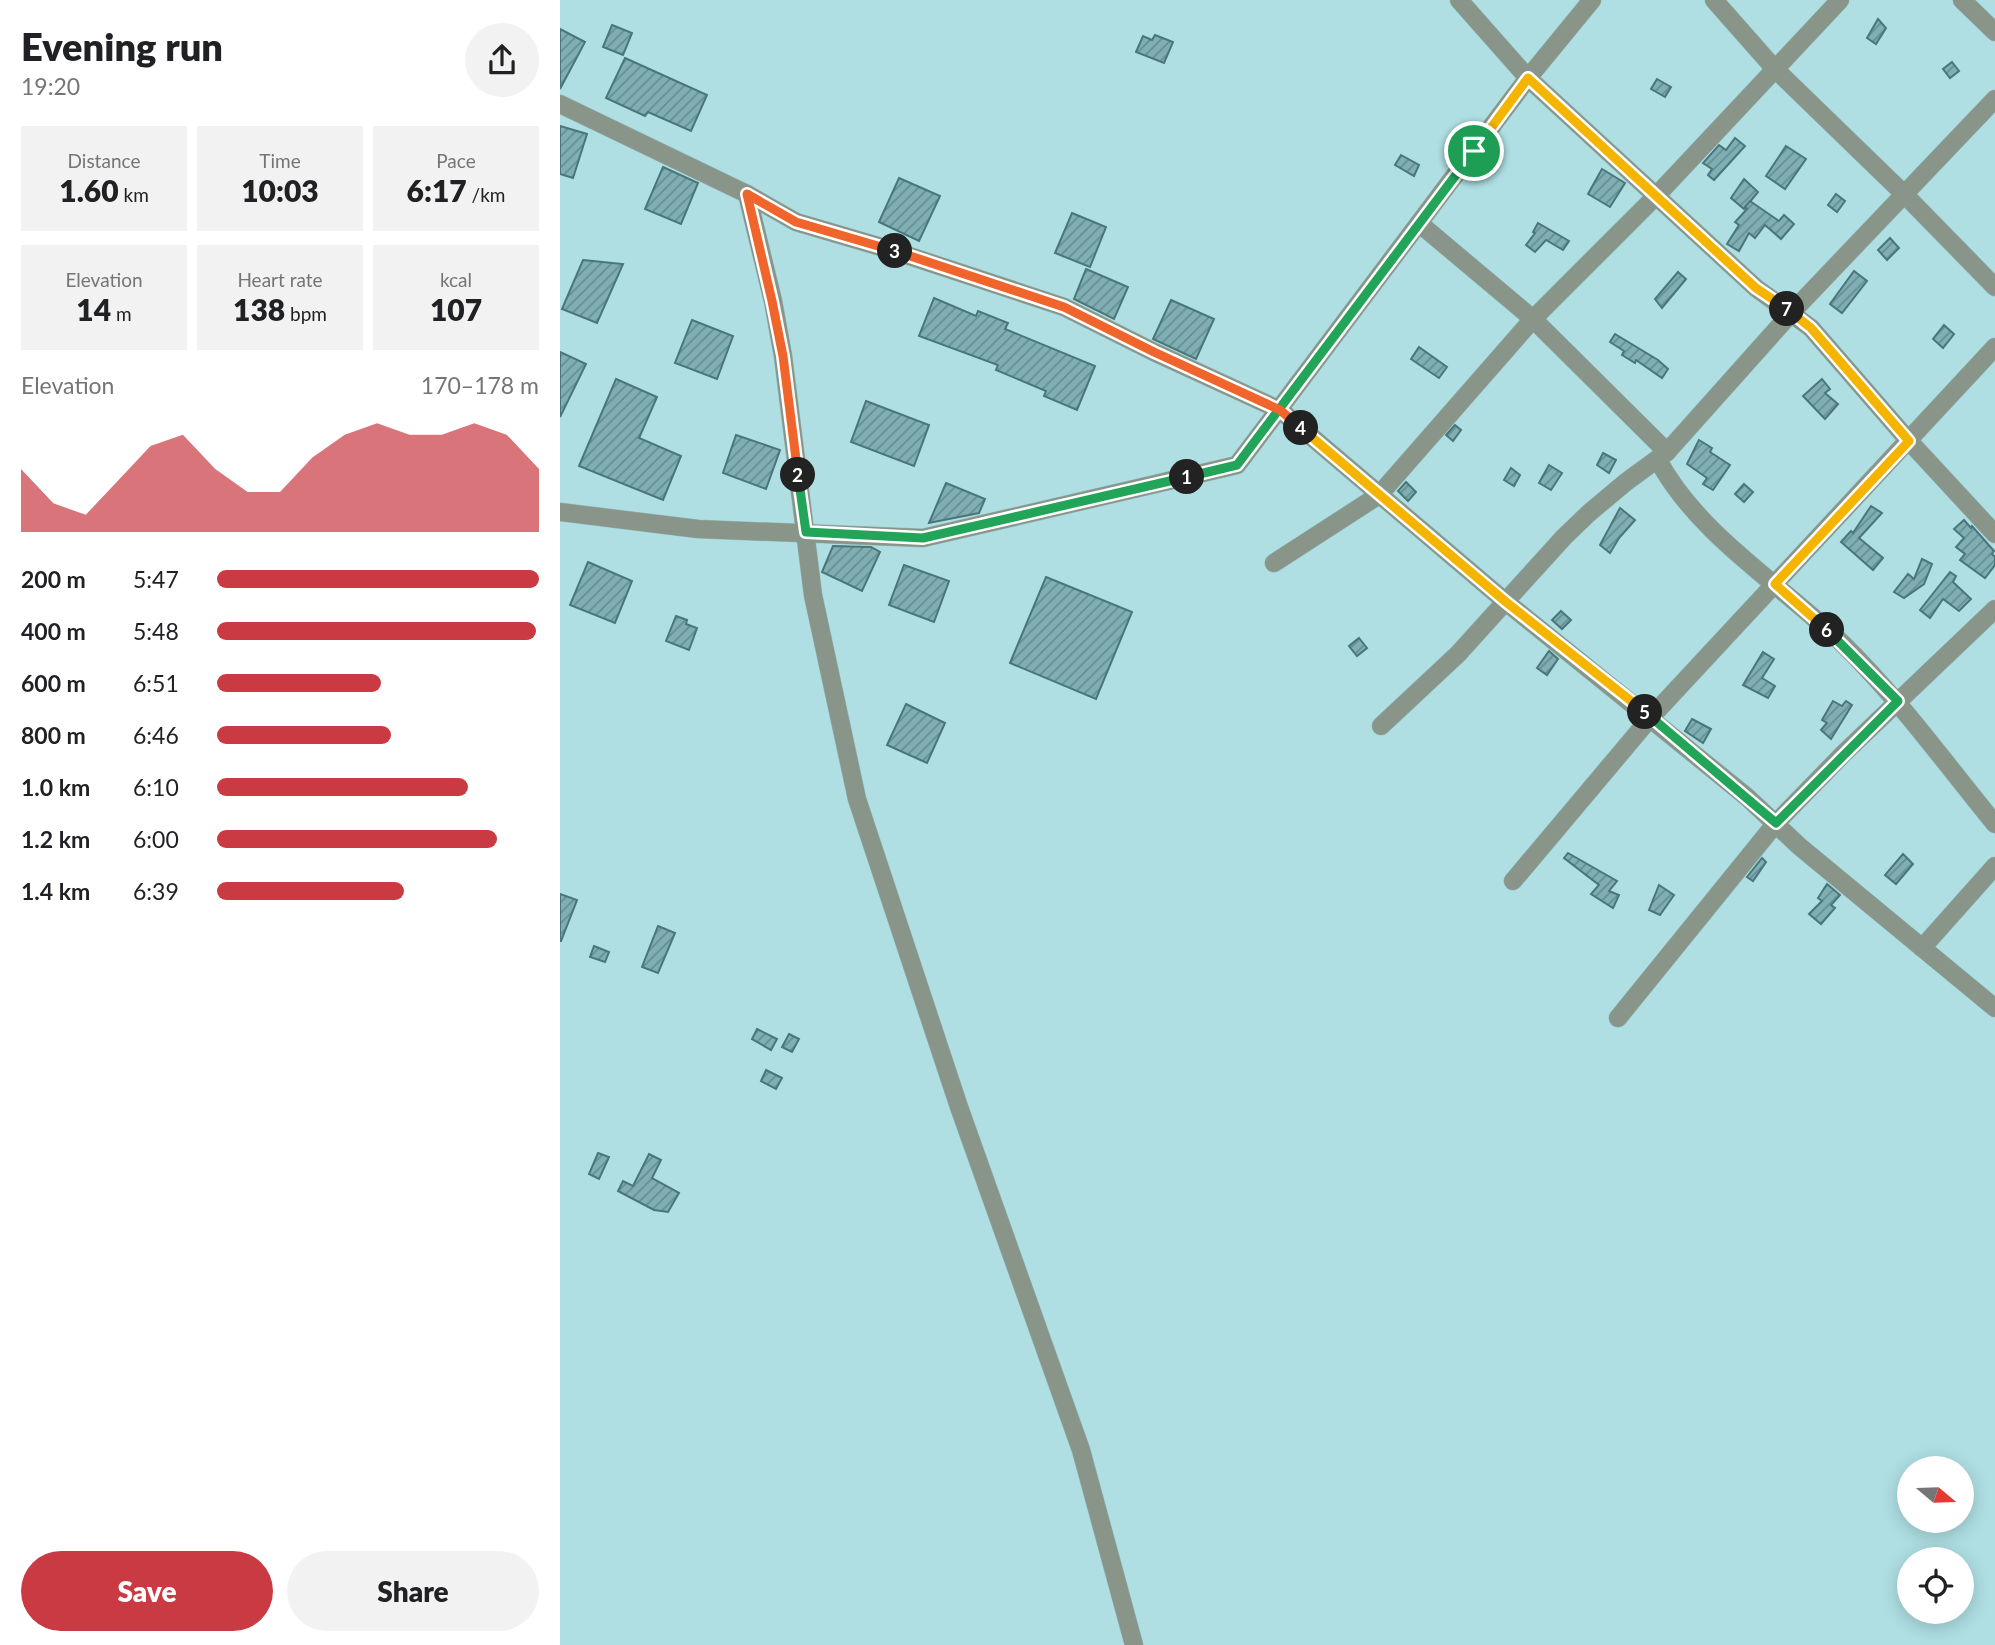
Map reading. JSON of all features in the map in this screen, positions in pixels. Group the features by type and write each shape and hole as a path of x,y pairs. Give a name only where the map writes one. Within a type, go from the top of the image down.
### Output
{"street":[{"path":"1459,0 1528,78 1756,288 1811,328 1909,441 1995,534"},
{"path":"560,512 698,529 923,538 1237,465 1528,78 1592,0"},
{"path":"1714,0 1774,68 1995,287"},
{"path":"1273,563 1378,495 1533,318 1657,195 1840,0"},
{"path":"1962,0 1995,32"},
{"path":"1381,726 1458,654 1589,513 1662,456 1792,312 1995,99"},
{"path":"560,104 747,194 796,222 1064,307 1280,410 1506,602 1651,717 1776,823 1799,846 1995,1008"},
{"path":"747,194 781,345 813,595 857,799 963,1121 1081,1450 1134,1645"},
{"path":"1420,223 1533,318 1662,456 1669,480 1684,500 1727,543 1837,639 1898,701 1995,824"},
{"path":"1513,881 1651,717 1995,347"},
{"path":"1618,1018 1776,823 1995,609"},
{"path":"1922,948 1995,866"}],"building":[{"path":"1878,19 1886,28 1876,44 1867,38"},
{"path":"612,25 632,33 623,55 603,47"},
{"path":"560,29 585,42 560,89"},
{"path":"1155,35 1173,42 1164,63 1136,52 1143,36 1152,40"},
{"path":"625,58 707,95 691,131 648,112 645,116 606,98"},
{"path":"1952,62 1959,71 1950,78 1943,69"},
{"path":"1657,79 1671,87 1665,97 1651,89"},
{"path":"560,126 587,134 573,178 560,174"},
{"path":"1735,138 1745,146 1714,180 1708,175 1712,169 1703,163 1719,145 1726,150"},
{"path":"1786,146 1806,159 1785,189 1766,176"},
{"path":"1401,155 1419,165 1414,176 1395,165"},
{"path":"663,167 698,183 681,224 645,209"},
{"path":"1602,169 1625,183 1610,207 1588,194"},
{"path":"899,178 940,196 919,241 879,222"},
{"path":"1744,179 1758,192 1744,209 1731,198"},
{"path":"1836,194 1845,201 1837,212 1828,205"},
{"path":"1750,201 1779,221 1784,215 1794,224 1781,239 1765,225 1755,238 1749,233 1739,251 1727,244 1739,225 1735,222 1747,209 1745,207"},
{"path":"1072,213 1106,227 1090,267 1055,253"},
{"path":"1538,223 1569,241 1563,250 1546,240 1535,252 1526,245 1535,233 1533,232"},
{"path":"1890,238 1899,248 1887,260 1878,250"},
{"path":"583,260 623,264 597,323 562,309"},
{"path":"1086,269 1128,287 1114,319 1074,299"},
{"path":"1854,271 1867,281 1842,313 1830,304"},
{"path":"1678,272 1686,279 1662,308 1655,299"},
{"path":"934,298 976,316 978,311 1008,323 1005,329 1095,366 1077,410 1044,396 1046,391 996,370 998,365 919,336"},
{"path":"1171,300 1214,319 1196,359 1153,339"},
{"path":"692,320 733,336 717,379 675,363"},
{"path":"1944,325 1954,334 1943,348 1933,339"},
{"path":"1615,334 1668,369 1662,378 1636,360 1635,363 1622,355 1624,351 1610,342"},
{"path":"1419,347 1447,367 1439,378 1411,359"},
{"path":"560,352 586,364 560,417"},
{"path":"616,379 657,397 639,438 681,456 663,500 579,466"},
{"path":"1822,379 1830,389 1825,393 1838,404 1825,419 1803,396"},
{"path":"866,401 929,425 914,466 851,442"},
{"path":"1455,425 1461,430 1453,441 1446,435"},
{"path":"736,435 780,450 766,489 723,473"},
{"path":"1699,440 1712,448 1710,452 1730,465 1713,490 1703,484 1707,478 1687,464"},
{"path":"1603,453 1616,460 1609,473 1597,465"},
{"path":"1549,465 1562,473 1551,490 1539,483"},
{"path":"1511,468 1520,475 1514,486 1504,480"},
{"path":"1406,482 1416,492 1408,501 1398,491"},
{"path":"946,483 985,499 979,513 929,523"},
{"path":"1744,484 1753,492 1744,502 1735,494"},
{"path":"1871,506 1882,513 1859,538 1883,558 1873,570 1841,542 1851,531 1853,533"},
{"path":"1620,508 1635,520 1610,553 1600,545"},
{"path":"1964,520 1994,551 1992,554 1995,557 1995,565 1985,578 1960,560 1965,554 1956,547 1964,538 1954,529"},
{"path":"833,546 871,547 880,552 862,591 822,572"},
{"path":"1922,559 1932,564 1924,584 1904,598 1894,592 1908,574 1914,579"},
{"path":"588,562 632,581 615,623 570,605"},
{"path":"904,565 949,581 934,622 889,605"},
{"path":"1950,572 1956,576 1953,582 1971,599 1959,611 1943,599 1930,618 1920,610"},
{"path":"1046,577 1132,612 1096,699 1010,663"},
{"path":"1561,611 1571,620 1562,629 1552,620"},
{"path":"676,616 697,628 689,650 666,641"},
{"path":"1359,638 1367,648 1357,656 1349,646"},
{"path":"1549,651 1558,659 1547,675 1537,668"},
{"path":"1763,652 1774,659 1762,678 1775,686 1768,698 1743,685"},
{"path":"1833,701 1842,706 1846,701 1852,705 1831,739 1821,730 1827,723 1822,720"},
{"path":"906,704 945,723 927,763 887,745"},
{"path":"1692,719 1711,729 1703,743 1685,731"},
{"path":"1568,853 1617,881 1609,891 1619,895 1613,908 1591,894 1599,885 1564,858"},
{"path":"1903,854 1913,864 1896,884 1885,875"},
{"path":"1762,858 1766,862 1753,881 1747,877"},
{"path":"1827,884 1840,895 1831,905 1835,908 1821,924 1809,914 1822,901 1818,898"},
{"path":"1659,885 1674,895 1660,915 1649,910"},
{"path":"560,894 577,900 561,941 560,941"},
{"path":"658,926 675,933 658,973 642,967"},
{"path":"594,946 609,952 605,962 590,957"},
{"path":"757,1029 777,1039 771,1050 752,1039"},
{"path":"789,1034 799,1039 792,1052 782,1047"},
{"path":"766,1070 782,1078 776,1089 761,1081"},
{"path":"598,1153 609,1157 599,1179 589,1174"},
{"path":"649,1154 661,1160 652,1178 679,1193 668,1212 654,1210 618,1191 623,1181 633,1186"}],"route":[{"path":"1474,151 1280,410 1237,465 923,538 806,532 783,356 747,194 796,222 1064,307 1280,410 1506,602 1651,717 1776,823 1898,701 1837,639 1775,584 1909,441 1811,328 1756,288 1528,78 1474,151"}]}
